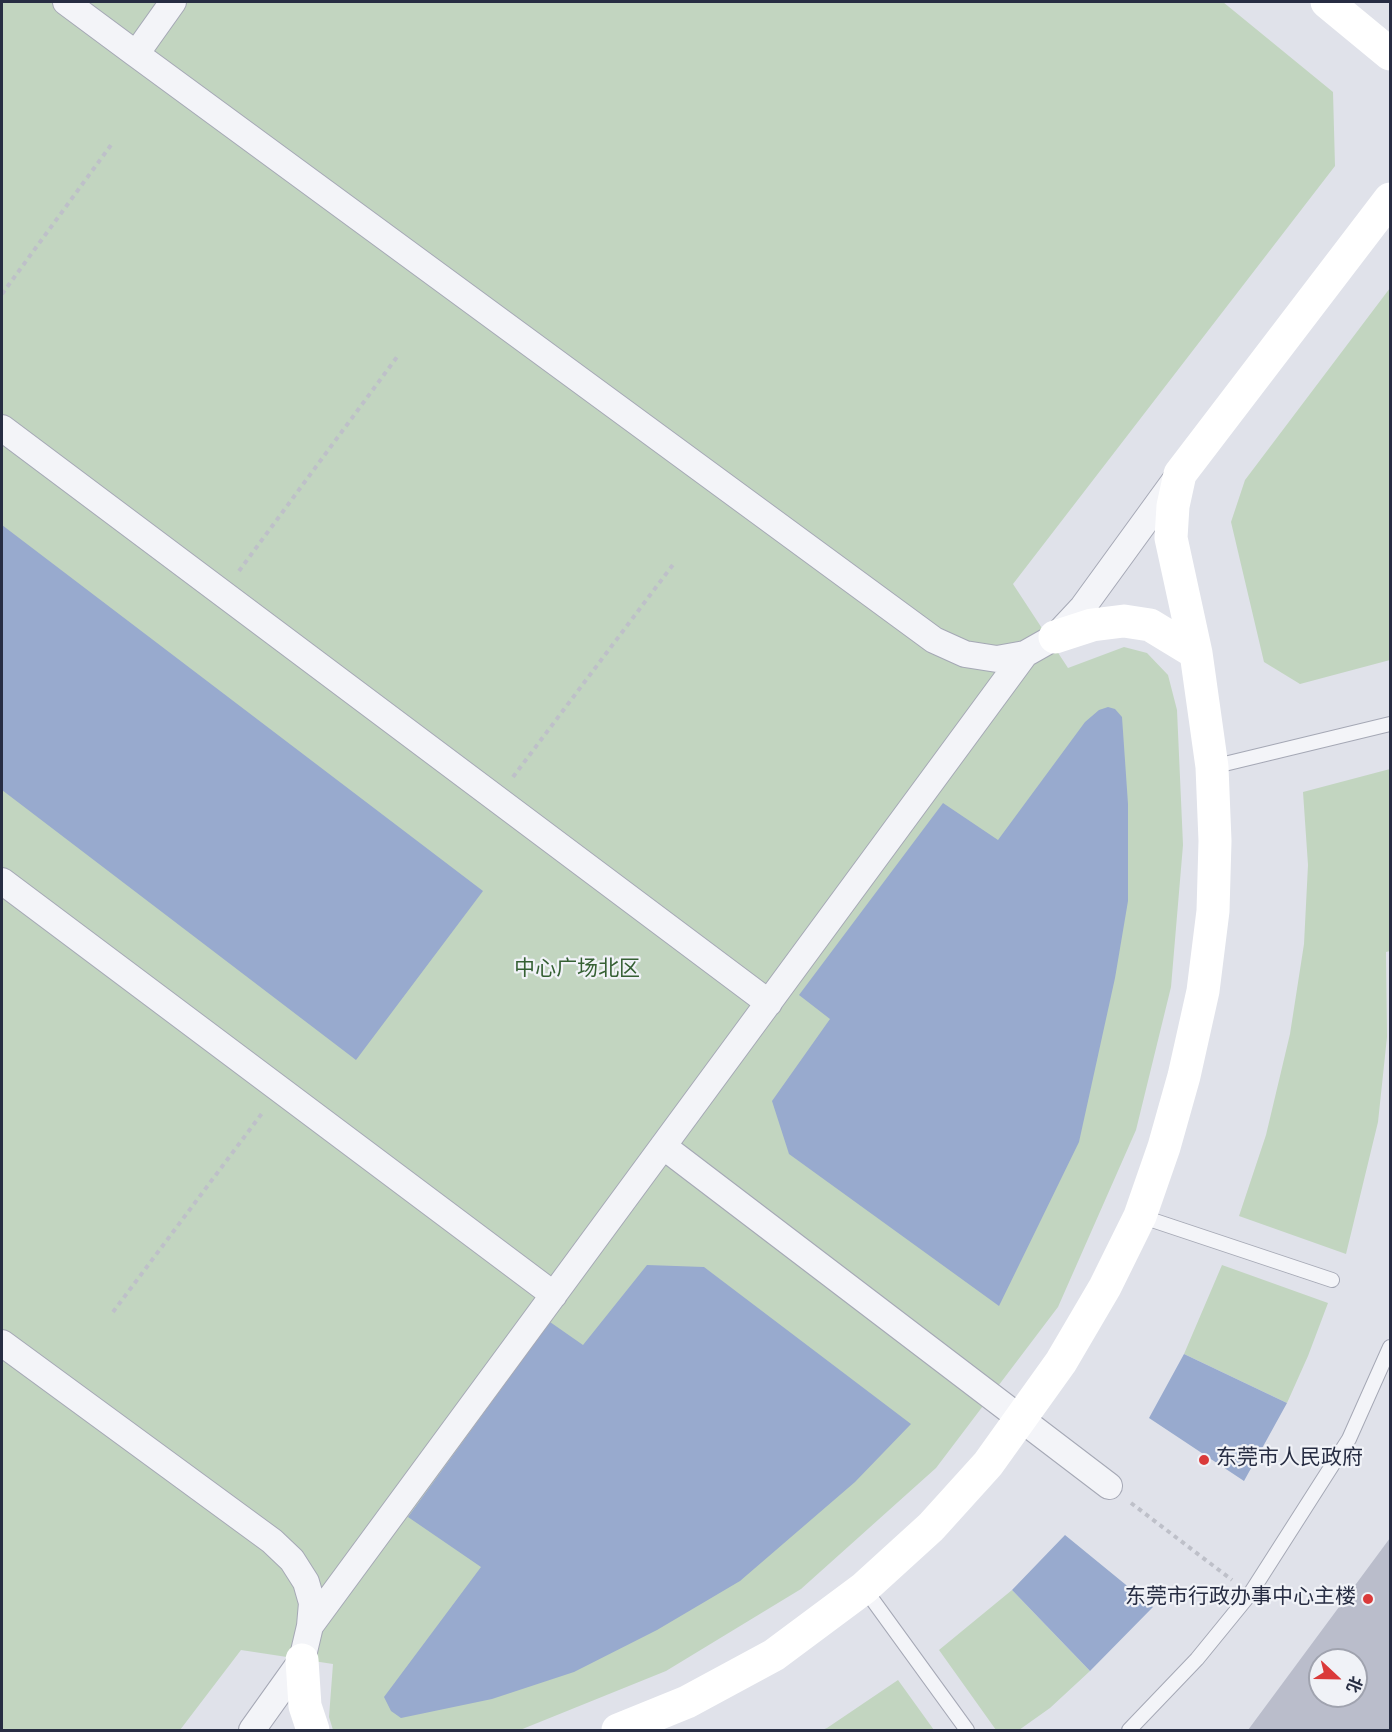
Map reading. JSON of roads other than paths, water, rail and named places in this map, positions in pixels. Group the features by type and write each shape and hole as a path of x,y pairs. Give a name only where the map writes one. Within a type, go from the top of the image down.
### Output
{"street":[{"path":"66,2 934,640 965,654 997,658 1025,654 1055,637 1092,625 1124,621 1150,625 1196,653"},
{"path":"136,54 173,2"},
{"path":"1327,2 1390,54"},
{"path":"1055,637 1083,607 1180,474 1390,199"},
{"path":"2,428 769,1003"},
{"path":"618,1731 687,1702 774,1655 864,1588 931,1527 988,1464 1061,1362 1105,1287 1140,1216 1185,1076 1203,992 1213,911 1215,841 1212,767 1196,653 1171,538 1173,506 1180,474"},
{"path":"310,1626 1025,654"},
{"path":"2,881 554,1295"},
{"path":"663,1146 1108,1486"},
{"path":"2,1343 285,1554 306,1582 312,1603 310,1626 302,1660 305,1706 313,1731"},
{"path":"252,1731 302,1660"}],"lane":[{"path":"1212,767 1390,724"},
{"path":"1140,1216 1332,1280"},
{"path":"1129,1731 1197,1659 1250,1594 1349,1439 1390,1347"},
{"path":"864,1588 967,1731"}],"water":[{"path":"2,525 483,891 356,1060 2,790"},
{"path":"1108,707 1115,709 1122,717 1128,804 1128,901 1115,978 1079,1142 999,1306 789,1154 772,1101 830,1019 799,995 943,803 998,840 1085,722 1099,710"},
{"path":"647,1265 704,1267 911,1424 855,1482 740,1581 657,1630 574,1672 492,1699 401,1718 391,1711 384,1697 481,1567 408,1517 550,1322 583,1345"},
{"path":"1184,1354 1287,1403 1244,1481 1149,1418"},
{"path":"1065,1535 1153,1607 1090,1671 1012,1590"}],"place":[{"name":"东莞市人民政府","path":"1204,1460"},
{"name":"东莞市行政办事中心主楼","path":"1368,1599"}],"park label":[{"name":"中心广场北区","path":"577,971"}]}
